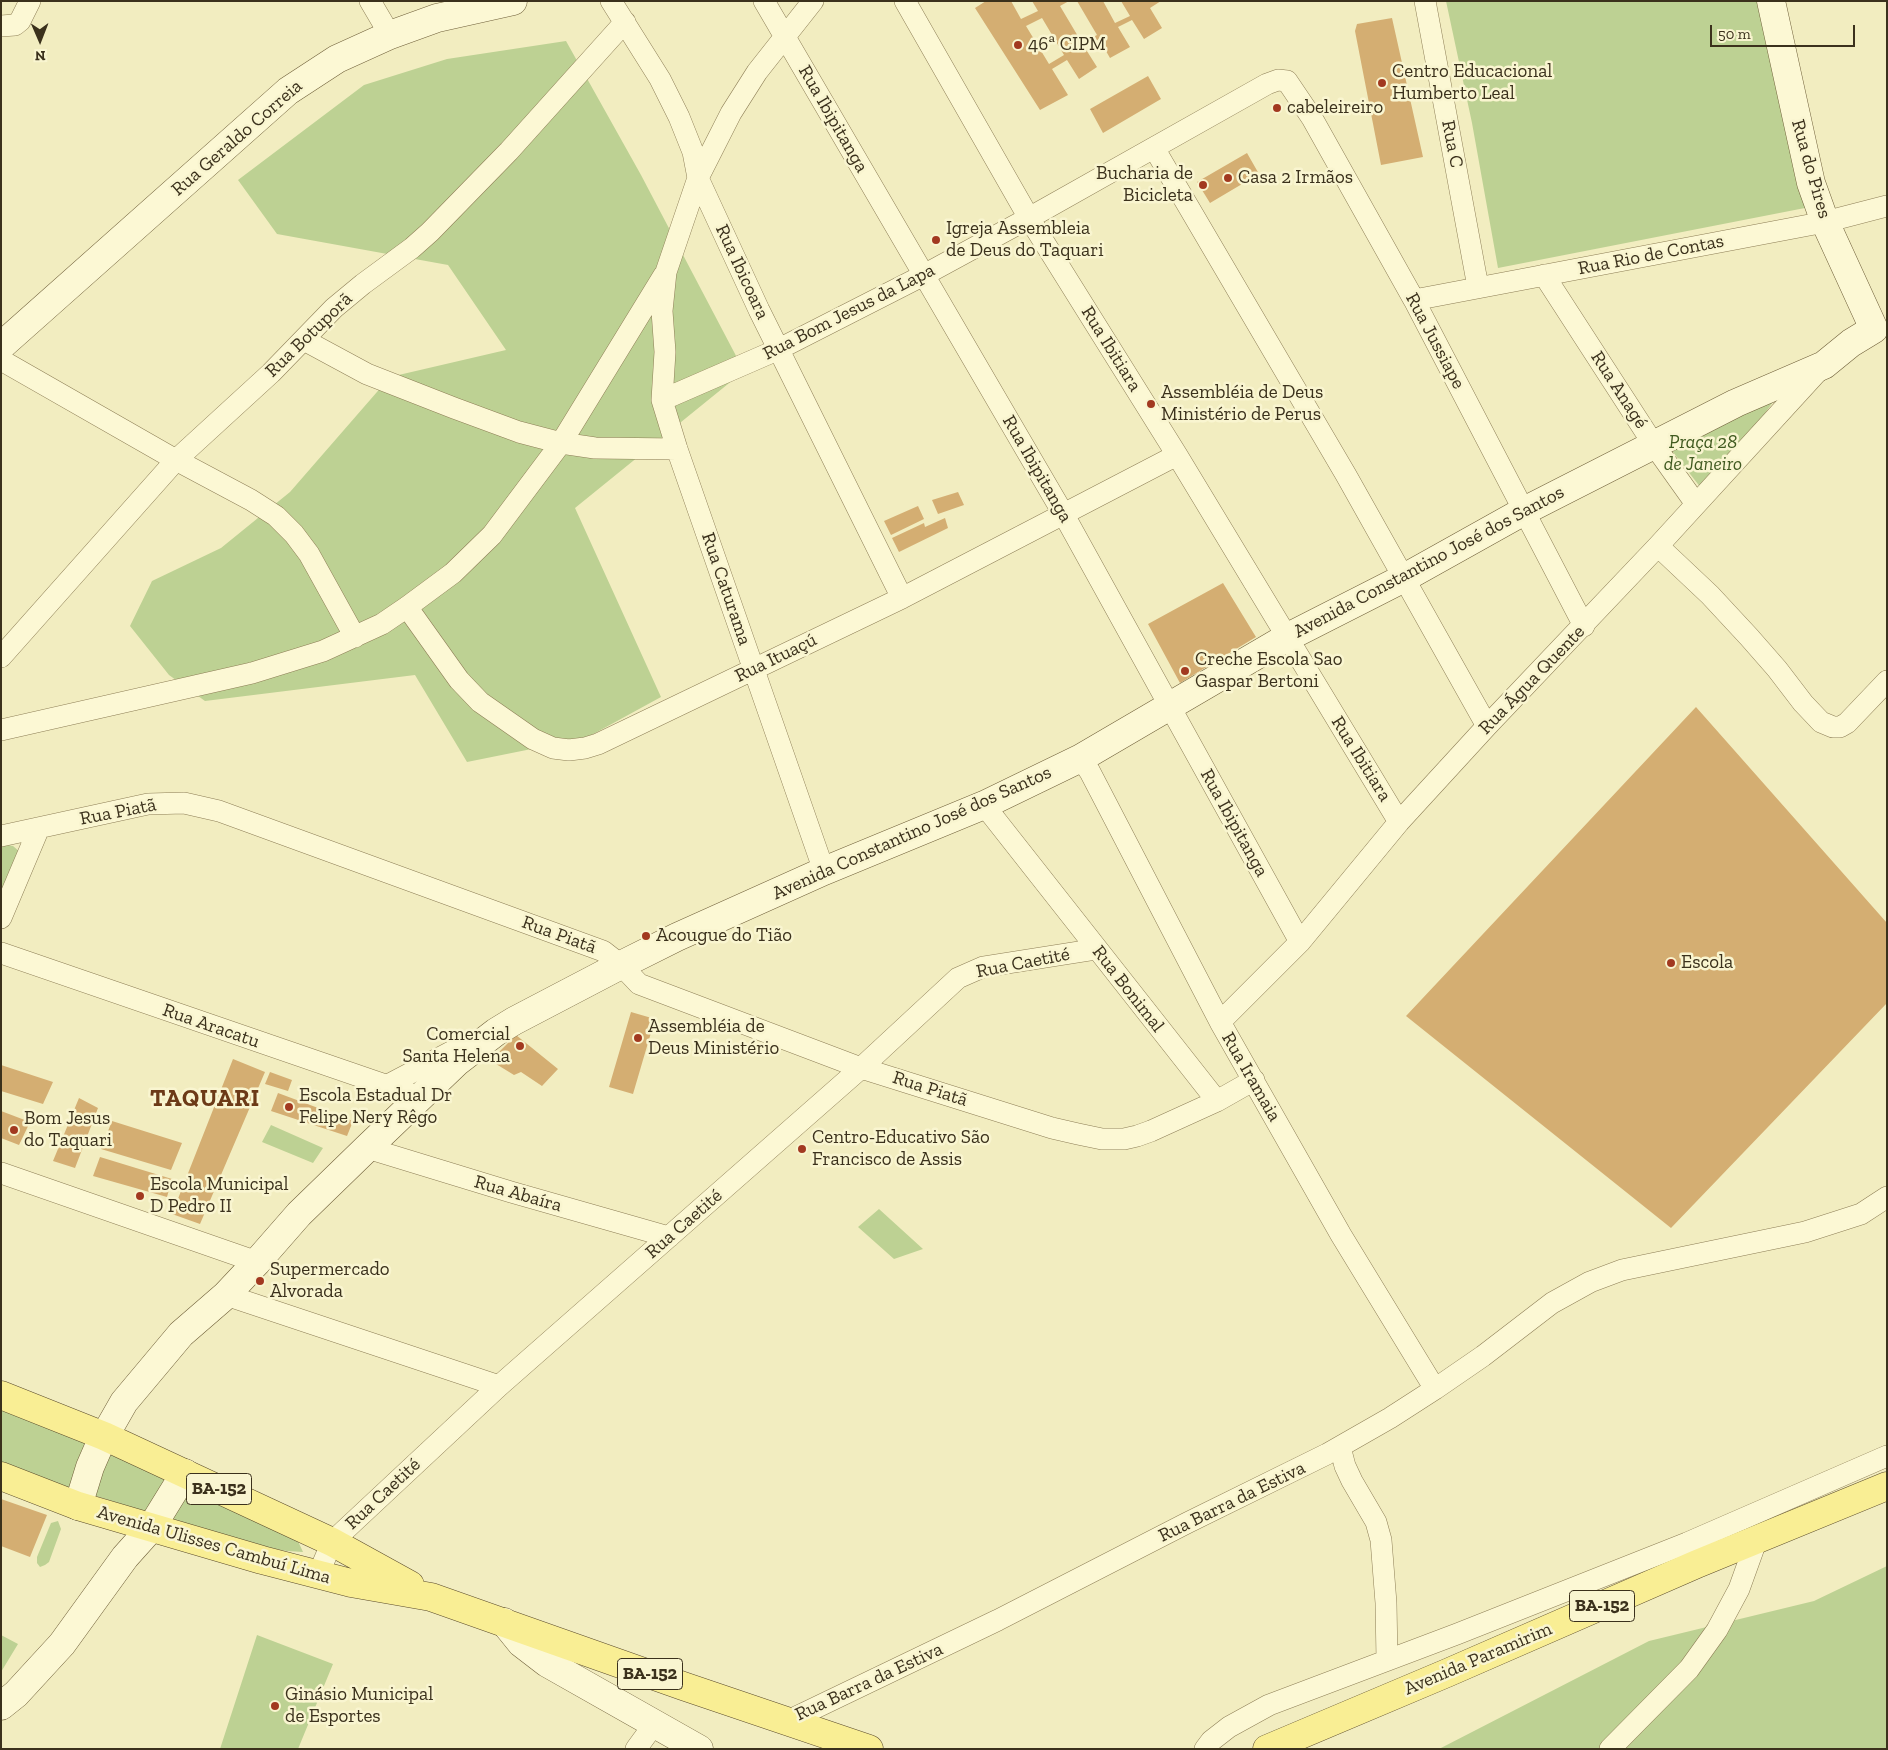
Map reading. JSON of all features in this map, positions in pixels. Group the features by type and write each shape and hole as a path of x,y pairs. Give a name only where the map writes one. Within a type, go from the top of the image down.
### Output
{"main road":[{"name":"Avenida Ulisses Cambuí Lima","path":"1,1395 104,1436 332,1542 431,1597"},
{"name":"Avenida Ulisses Cambuí Lima","path":"1,1476 78,1506 318,1575 431,1597 869,1749"},
{"name":"Avenida Paramirim","path":"1267,1749 1757,1539 1798,1508 1887,1486"}],"street":[{"path":"1,26 14,25 20,21 30,1"},
{"path":"370,1 390,35"},
{"name":"Rua Geraldo Correia","path":"1,346 288,91 337,59 390,35 437,18 513,1"},
{"name":"Rua Ibicoara","path":"611,1 660,79 679,117 693,152 698,178 778,350 902,598"},
{"name":"Rua Ibipitanga","path":"764,1 1064,514 1300,942"},
{"path":"1,730 252,673 324,652 382,624 407,608 454,572 492,535 561,443 666,272 698,178 731,114 757,72 813,1"},
{"name":"Rua Ibitiara","path":"905,1 1029,218 1177,455 1399,822"},
{"name":"Rua C","path":"1425,1 1478,287"},
{"name":"Rua do Pires","path":"1771,1 1811,183 1825,222 1880,326"},
{"name":"Rua Botuporã","path":"1,657 176,460 239,403 341,302 430,232 509,151 625,22"},
{"name":"Rua Jussiape","path":"1267,84 1283,80 1291,84 1350,184 1414,300 1584,626"},
{"name":"Rua Bom Jesus da Lapa","path":"662,400 778,350 924,275 1267,84"},
{"path":"1154,148 1346,475 1487,726"},
{"name":"Rua Rio de Contas","path":"1414,300 1825,222 1887,206"},
{"path":"662,400 665,352 662,311 666,272"},
{"name":"Rua Anagé","path":"1544,275 1654,445 1696,504"},
{"name":"Rua Água Quente","path":"1220,1022 1300,942 1399,822 1487,726 1584,626 1824,365 1851,343 1880,326"},
{"path":"304,340 367,374 519,432 561,443 595,448 677,449"},
{"path":"1,360 176,460 251,500 276,516 294,534 308,554 355,637"},
{"name":"Avenida Constantino José dos Santos","path":"78,1506 90,1467 104,1436 124,1402 175,1340 226,1295 299,1214 457,1062 482,1042 514,1021 621,964 677,937 824,871 984,806 1081,758 1286,638 1404,578 1524,511 1736,403 1824,365"},
{"name":"Rua Caturama","path":"662,400 677,449 824,871"},
{"name":"Rua Ituaçú","path":"407,608 459,680 480,702 533,739 553,748 569,750 585,748 598,744 902,598 1177,455"},
{"path":"1658,546 1710,595 1749,636 1778,669 1803,703 1821,722 1833,727 1840,727 1847,723 1887,681"},
{"name":"Rua Iramaia","path":"1081,758 1220,1022 1341,1235 1435,1389"},
{"name":"Rua Piatã","path":"1,836 148,804 184,803 219,811 603,951 621,964 639,984 862,1068 1052,1128 1102,1139 1124,1139 1152,1132 1217,1101 1254,1080"},
{"name":"Rua Bonimal","path":"984,806 1217,1101"},
{"path":"1,918 39,828"},
{"name":"Rua Caetité","path":"318,1575 332,1542 499,1386 862,1068 958,978 983,967 1097,949"},
{"name":"Rua Aracatu","path":"1,953 420,1098"},
{"path":"386,1086 464,1045 482,1042"},
{"name":"Rua Abaíra","path":"367,1148 510,1192 669,1237"},
{"path":"1,1173 257,1262"},
{"name":"Rua Barra da Estiva","path":"788,1721 998,1620 1340,1447 1435,1389 1483,1356 1552,1303 1583,1286 1622,1270 1805,1232 1861,1214 1887,1197"},
{"path":"226,1295 499,1386"},
{"path":"1340,1447 1345,1466 1376,1522 1381,1540 1386,1603 1386,1660"},
{"path":"1205,1749 1211,1741 1229,1727 1269,1705 1687,1543 1798,1508 1887,1456"},
{"path":"1,1706 16,1694 62,1644 125,1557 151,1528 185,1473"},
{"path":"1610,1749 1689,1669 1717,1630 1739,1589 1757,1539"},
{"path":"504,1622 521,1643 547,1662 699,1749"},
{"path":"636,1749 655,1723"}],"green space":[{"path":"1446,1 1760,1 1810,207 1498,268 1472,123"},
{"path":"566,41 641,175 744,371 575,508 661,697 586,738 467,762 415,675 205,701 169,675 130,626 152,581 221,548 290,492 390,377 506,350 448,265 277,234 238,180 364,85 447,59"},
{"name":"Praça 28 de Janeiro","path":"1778,395 1760,420 1701,488 1669,447"},
{"path":"1,846 13,846 20,852 1,902"},
{"path":"271,1125 323,1148 313,1163 262,1142"},
{"path":"879,1209 923,1249 894,1259 858,1227"},
{"path":"1,1405 52,1422 297,1539 303,1552 252,1545 67,1487 1,1463"},
{"path":"58,1521 61,1529 49,1562 40,1567 37,1563 37,1557 51,1523"},
{"path":"1887,1566 1887,1749 1439,1749 1649,1641 1814,1601"},
{"path":"1,1635 18,1644 1,1672"},
{"name":"Ginásio Municipal de Esportes","path":"257,1635 333,1664 298,1749 220,1749"}],"building":[{"path":"986,1 1011,1 1021,19 1038,11 1032,1 1069,1 1060,6 1082,43 1097,35 1077,1 1103,1 1115,23 1130,16 1121,1 1161,1 1150,8 1162,28 1144,39 1132,20 1118,27 1130,47 1110,58 1099,39 1085,48 1097,67 1079,79 1067,60 1052,69 1068,95 1040,110 975,8","holes":["1042,18 1064,55 1049,64 1026,26"]},
{"path":"1392,18 1423,157 1381,165 1355,31 1357,24"},
{"path":"1148,76 1161,99 1103,133 1090,109"},
{"name":"Casa 2 Irmãos","path":"1247,153 1259,174 1210,203 1197,182"},
{"path":"958,492 964,505 938,514 932,500"},
{"path":"918,506 924,519 891,535 884,521"},
{"path":"945,518 948,528 899,552 892,538 924,523 925,527"},
{"path":"1223,583 1256,637 1180,683 1148,624"},
{"name":"Escola","path":"1696,707 1887,923 1887,1003 1671,1228 1406,1016"},
{"path":"631,1012 655,1019 633,1094 609,1087"},
{"path":"516,1035 558,1069 542,1086 521,1072 514,1075 483,1056 490,1048 499,1052"},
{"path":"233,1059 265,1072 200,1224 172,1214"},
{"path":"1,1065 53,1082 43,1104 1,1091"},
{"path":"270,1072 292,1080 288,1091 265,1084"},
{"path":"278,1093 353,1121 347,1136 271,1111"},
{"path":"79,1098 98,1108 75,1168 53,1161"},
{"name":"Bom Jesus do Taquari","path":"1,1111 30,1122 19,1145 1,1138"},
{"path":"112,1121 182,1143 171,1170 101,1149"},
{"path":"100,1157 172,1179 167,1197 93,1176"},
{"path":"1,1499 47,1515 30,1557 1,1546"}],"place":[{"name":"46ª CIPM","path":"1018,45"},
{"name":"Centro Educacional Humberto Leal","path":"1382,83"},
{"name":"cabeleireiro","path":"1277,108"},
{"name":"Casa 2 Irmãos","path":"1228,178"},
{"name":"Bucharia de Bicicleta","path":"1203,185"},
{"name":"Igreja Assembleia de Deus do Taquari","path":"936,240"},
{"name":"Assembléia de Deus Ministério de Perus","path":"1151,404"},
{"name":"Creche Escola Sao Gaspar Bertoni","path":"1185,671"},
{"name":"Acougue do Tião","path":"646,936"},
{"name":"Escola","path":"1671,963"},
{"name":"Assembléia de Deus Ministério","path":"638,1038"},
{"name":"Comercial Santa Helena","path":"520,1046"},
{"name":"Escola Estadual Dr Felipe Nery Rêgo","path":"289,1107"},
{"name":"Bom Jesus do Taquari","path":"14,1130"},
{"name":"Centro-Educativo São Francisco de Assis","path":"802,1149"},
{"name":"Escola Municipal D Pedro II","path":"140,1196"},
{"name":"Supermercado Alvorada","path":"260,1281"},
{"name":"Ginásio Municipal de Esportes","path":"275,1706"}],"district":[{"name":"TAQUARI","path":"205,1099"}]}
